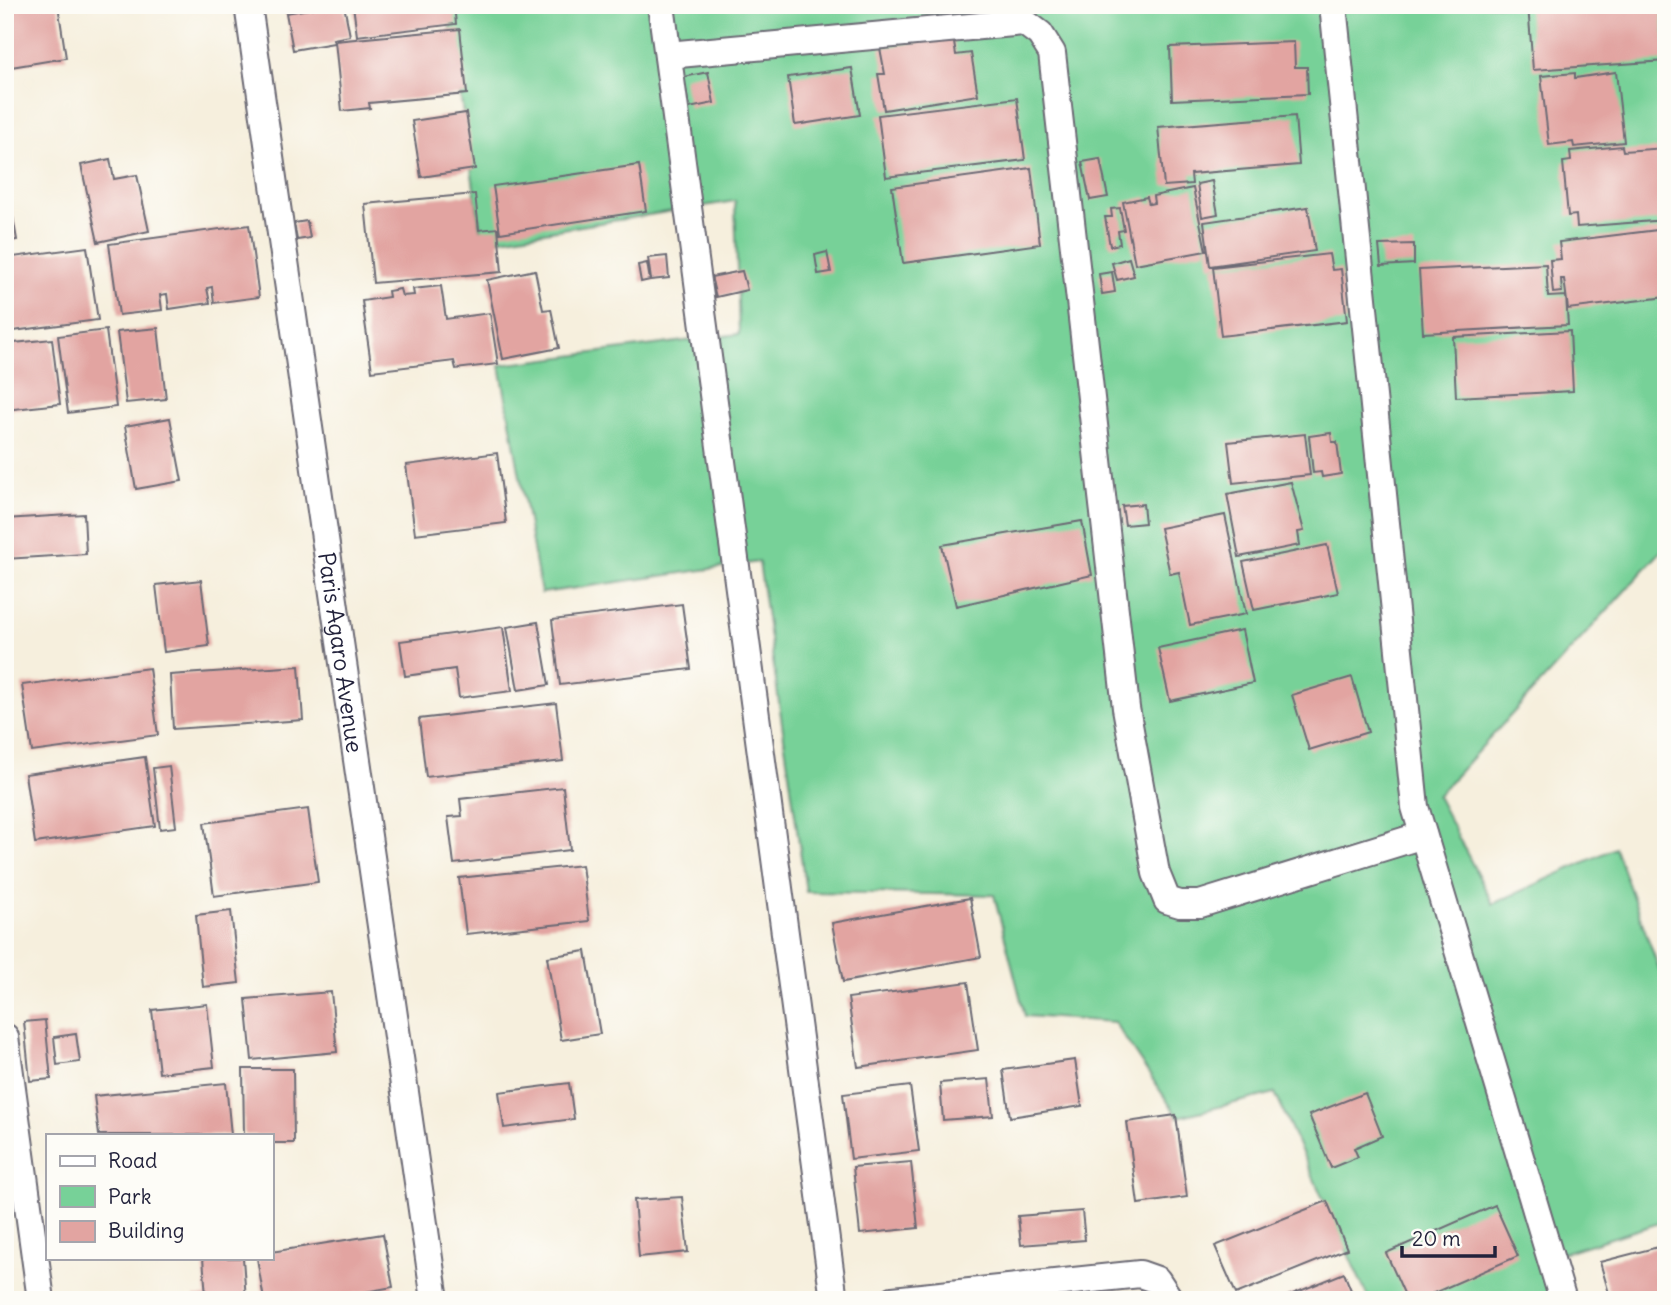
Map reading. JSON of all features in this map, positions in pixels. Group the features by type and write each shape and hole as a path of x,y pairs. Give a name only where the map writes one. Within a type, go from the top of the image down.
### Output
{"street":[{"name":"Paris Agaro Avenue","path":"248,5 435,1300"},
{"path":"661,5 834,1300"},
{"path":"1333,5 1415,807 1563,1300"},
{"path":"668,55 1024,22 1040,34 1052,53 1126,708 1156,873 1167,900 1180,904 1200,904 1423,835"},
{"path":"5,1037 41,1300"},
{"path":"893,1300 1140,1274 1157,1280 1169,1296"}],"green space":[{"path":"447,5 1666,5 1666,546 1437,796 1493,904 1615,848 1666,988 1666,1221 1559,1254 1560,1300 1369,1300 1275,1093 1178,1117 1114,1022 1025,1016 994,895 806,892 759,562 541,593 500,365 739,334 735,201 482,242"}],"building":[{"path":"5,5 58,5 66,58 5,68"},
{"path":"344,5 350,36 333,39 334,43 293,50 286,13"},
{"path":"353,5 454,5 456,24 357,36"},
{"path":"1528,5 1661,5 1666,61 1533,70"},
{"path":"460,29 467,94 369,103 370,108 342,111 335,41"},
{"path":"953,37 956,55 971,53 978,95 884,110 878,74 885,74 880,48"},
{"path":"1294,42 1295,67 1307,67 1308,94 1172,100 1170,47"},
{"path":"852,68 860,115 795,125 788,77"},
{"path":"708,72 714,103 689,108 684,77"},
{"path":"1616,72 1624,142 1574,147 1573,142 1549,145 1541,76 1575,73 1575,78"},
{"path":"1017,98 1025,160 886,177 878,115"},
{"path":"466,113 475,169 421,177 412,121"},
{"path":"1295,116 1299,165 1191,174 1192,184 1164,186 1158,127"},
{"path":"1622,146 1623,151 1666,148 1666,220 1577,227 1576,215 1568,216 1563,162 1571,161 1570,151"},
{"path":"110,159 114,179 137,175 149,231 98,242 81,165"},
{"path":"1100,159 1108,197 1090,200 1082,162"},
{"path":"639,165 646,211 500,233 493,186"},
{"path":"1031,168 1040,244 903,263 892,187"},
{"path":"5,170 17,240 5,242"},
{"path":"1212,181 1218,214 1202,217 1197,184"},
{"path":"1193,188 1206,251 1135,264 1123,202 1147,197 1149,204 1154,203 1153,196"},
{"path":"475,194 479,230 498,228 502,272 373,283 365,204"},
{"path":"1308,207 1315,251 1210,266 1204,222"},
{"path":"1120,208 1124,230 1118,231 1120,244 1110,246 1105,217 1112,217 1111,209"},
{"path":"307,221 310,238 297,240 294,223"},
{"path":"249,225 259,297 214,303 212,287 207,288 210,303 169,309 167,294 160,295 162,310 119,315 109,244"},
{"path":"1666,229 1666,297 1568,309 1564,279 1561,279 1562,292 1553,293 1550,260 1561,259 1559,242"},
{"path":"1414,244 1414,264 1381,266 1379,245"},
{"path":"87,247 98,320 5,332 5,258"},
{"path":"827,252 831,272 818,274 815,255"},
{"path":"1329,254 1332,270 1341,269 1347,321 1221,336 1213,267"},
{"path":"667,256 669,278 651,280 648,258"},
{"path":"1129,258 1134,276 1117,280 1112,263"},
{"path":"647,263 650,280 641,282 638,265"},
{"path":"1546,264 1548,297 1566,296 1568,325 1423,333 1419,270"},
{"path":"535,270 543,310 551,309 559,348 503,359 487,280"},
{"path":"742,271 747,290 716,297 711,277"},
{"path":"1112,272 1115,292 1102,294 1099,274"},
{"path":"441,286 446,319 490,313 498,364 456,369 454,361 372,371 362,301 389,297 388,291 400,289 402,296 414,295 413,289"},
{"path":"158,328 166,399 126,403 117,332"},
{"path":"106,330 116,407 68,413 58,336"},
{"path":"1570,331 1573,391 1456,397 1453,337"},
{"path":"52,339 60,404 5,410 5,344"},
{"path":"170,418 182,481 136,489 125,426"},
{"path":"1331,433 1332,442 1337,442 1341,474 1322,477 1321,472 1313,473 1309,436"},
{"path":"1305,434 1310,475 1233,483 1228,442"},
{"path":"497,453 506,523 415,534 406,465"},
{"path":"1291,482 1304,531 1298,532 1300,545 1239,557 1227,494"},
{"path":"1143,504 1145,523 1125,525 1122,506"},
{"path":"84,514 86,554 5,559 5,519"},
{"path":"1225,515 1246,614 1190,625 1179,572 1170,574 1160,528"},
{"path":"1082,521 1092,575 956,606 942,545"},
{"path":"1327,545 1338,593 1254,610 1243,562"},
{"path":"201,580 209,646 164,652 156,585"},
{"path":"682,604 691,669 560,685 552,620"},
{"path":"538,622 549,685 518,690 507,627"},
{"path":"503,627 512,691 459,698 455,669 405,676 400,641"},
{"path":"1242,630 1253,683 1170,701 1158,648"},
{"path":"299,666 303,720 173,729 170,675"},
{"path":"149,668 158,735 32,752 22,685"},
{"path":"1352,677 1368,732 1309,750 1292,695"},
{"path":"556,703 563,761 426,777 419,719"},
{"path":"145,757 155,826 35,843 25,774"},
{"path":"169,766 176,827 160,829 153,768"},
{"path":"563,787 570,850 454,864 448,817 462,816 460,799"},
{"path":"308,809 318,882 214,896 204,823"},
{"path":"582,865 589,921 466,934 459,878"},
{"path":"970,898 981,957 843,982 832,923"},
{"path":"231,911 239,983 203,987 196,915"},
{"path":"586,951 600,1034 561,1040 547,957"},
{"path":"968,982 978,1050 858,1067 848,998"},
{"path":"331,992 337,1052 252,1060 246,999"},
{"path":"207,1004 214,1067 159,1073 152,1010"},
{"path":"45,1020 51,1079 30,1081 24,1022"},
{"path":"76,1034 80,1062 57,1065 54,1037"},
{"path":"1075,1060 1082,1106 1010,1117 1003,1070"},
{"path":"243,1069 293,1069 294,1143 273,1143 273,1134 244,1134"},
{"path":"989,1079 993,1116 943,1120 940,1083"},
{"path":"226,1083 231,1134 99,1134 94,1096"},
{"path":"569,1083 574,1119 504,1128 499,1092"},
{"path":"910,1086 919,1151 851,1159 843,1094"},
{"path":"1365,1093 1382,1136 1354,1148 1358,1157 1331,1168 1309,1115"},
{"path":"1176,1115 1187,1197 1138,1204 1127,1122"},
{"path":"911,1162 918,1228 860,1234 853,1167"},
{"path":"682,1197 688,1252 639,1257 634,1200"},
{"path":"1327,1201 1347,1249 1236,1294 1215,1246"},
{"path":"1495,1205 1518,1256 1418,1300 1407,1300 1386,1253"},
{"path":"1082,1211 1085,1240 1021,1245 1018,1216"},
{"path":"383,1234 393,1287 320,1300 264,1300 257,1260 273,1260 273,1252"},
{"path":"1666,1245 1666,1300 1611,1300 1600,1262"},
{"path":"203,1260 243,1260 246,1300 194,1300 194,1296 206,1296"},
{"path":"1344,1273 1355,1300 1286,1300 1285,1297"}]}
